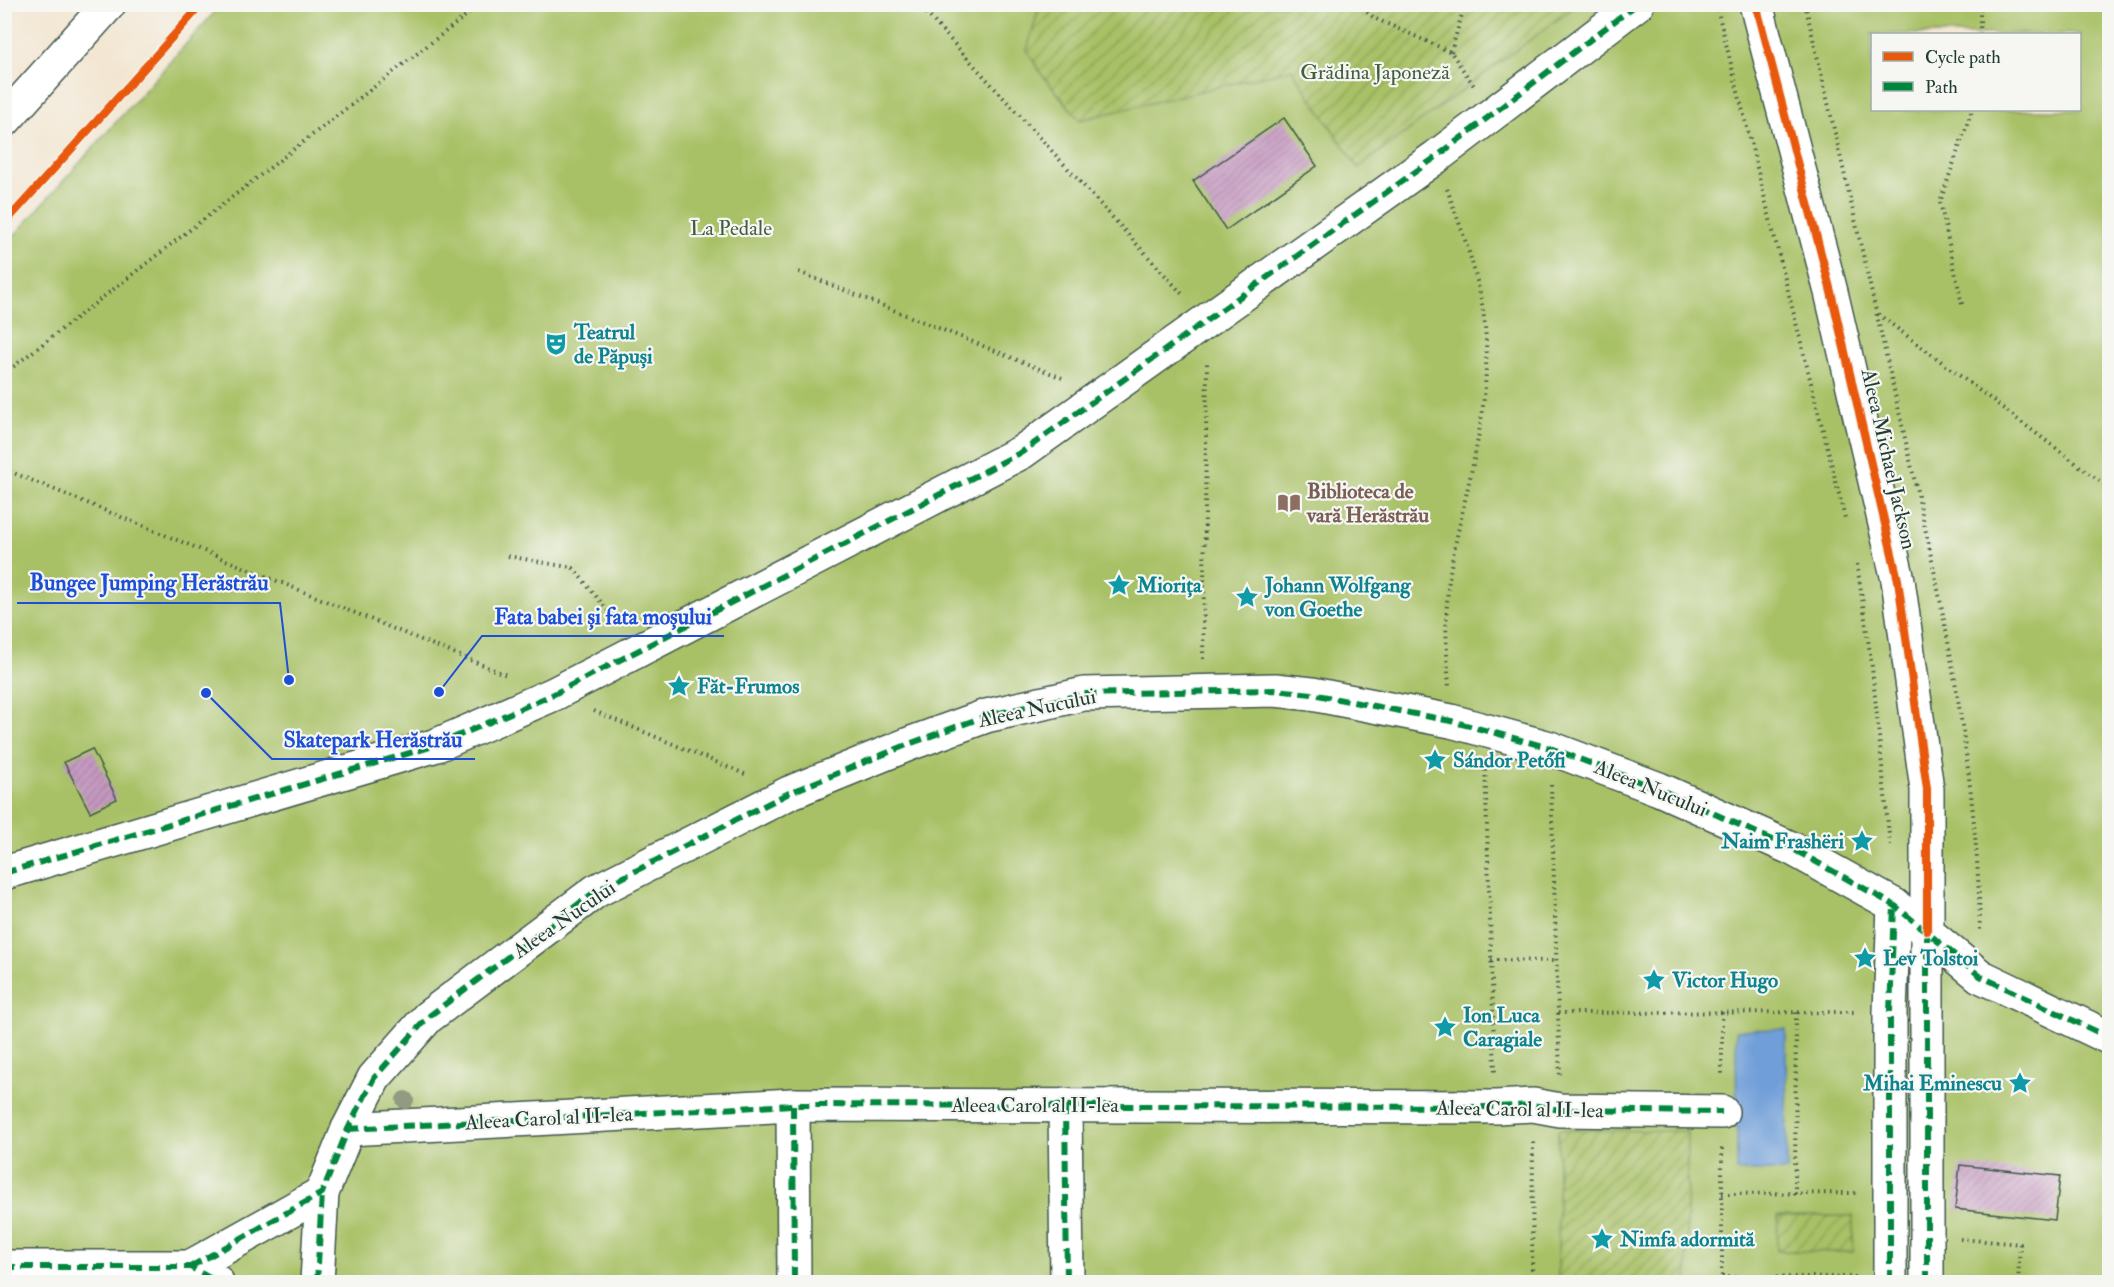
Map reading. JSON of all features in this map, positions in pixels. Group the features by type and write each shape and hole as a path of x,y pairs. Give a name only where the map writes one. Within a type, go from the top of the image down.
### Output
{"street":[{"path":"4,121 109,4"},
{"path":"4,873 437,744 554,694 1022,452 1436,157 1637,4"},
{"name":"Aleea Michael Jackson","path":"1756,4 1831,292 1898,580 1927,789 1929,1237 1927,1282"},
{"name":"Aleea Nucului","path":"317,1282 322,1193 348,1128 374,1078 428,1017 596,891 789,793 909,744 986,716 1084,694 1275,690 1312,694 1451,721 1550,748 1659,789 1793,849 1894,905 1980,976 2109,1038"},
{"path":"1890,1280 1890,1012 1894,905"},
{"path":"793,1105 794,1282"},
{"name":"Aleea Carol al II-lea","path":"348,1128 793,1105 1496,1107 1722,1112"},
{"path":"1065,1105 1067,1282"},
{"path":"4,1267 203,1275 322,1193"}],"path":[{"path":"4,374 481,4"},
{"path":"918,4 1207,322 1203,693"},
{"path":"1358,4 1374,18 1451,52 1493,113"},
{"path":"1451,52 1465,4"},
{"path":"1716,4 1847,523"},
{"path":"1980,4 1980,33"},
{"path":"1962,304 1940,202 1972,111"},
{"path":"1436,157 1475,266 1486,341 1484,414 1452,561 1447,598 1445,628 1451,721"},
{"path":"799,272 1105,395"},
{"path":"1877,313 2109,489"},
{"path":"4,469 554,694 789,793"},
{"path":"508,556 573,568 640,650"},
{"path":"1856,558 1872,667 1895,891 1894,905"},
{"path":"1484,730 1496,1107"},
{"path":"1532,1282 1546,1108 1558,1013 1550,748"},
{"path":"1491,960 1556,962"},
{"path":"1795,1194 1796,1011"},
{"path":"1558,1013 1890,1012"},
{"path":"1722,1194 1889,1193"},
{"path":"1929,1237 2020,1244 2018,1282"},
{"path":"2105,1282 2109,1239"},
{"path":"1722,1277 1890,1280"}],"green space":[{"name":"Grădina Japoneză","path":"1040,4 1577,5 1358,168 1292,69 1080,120 1042,75 1027,50"},
{"name":"La Pedale","path":"221,5 2109,5 2109,1282 5,1282 5,246"},
{"path":"1558,1130 1687,1131 1687,1282 1558,1282"},
{"path":"1778,1216 1853,1216 1853,1252 1777,1251"}],"water":[{"path":"1786,1029 1787,1171 1737,1171 1736,1030"}],"building":[{"path":"1284,118 1317,166 1226,230 1193,181"},
{"path":"92,749 117,799 90,812 64,762"},
{"path":"1960,1165 2060,1176 2055,1220 1955,1209"}],"marked path":[{"path":"4,873 437,745 554,694 1022,452 1436,157 1637,4"},
{"path":"190,1267 322,1193 348,1129 374,1078 428,1017 596,891 789,793 909,744 986,716 1084,694 1275,690 1312,694 1451,721 1550,748 1659,789 1793,849 1894,905 1980,976 2110,1038"},
{"path":"1890,1282 1890,1012 1894,905"},
{"path":"1927,929 1927,1282"},
{"path":"793,1105 794,1282"},
{"path":"348,1129 793,1105 1496,1107 1533,1105 1560,1110 1722,1112"},
{"path":"1065,1105 1067,1282"},
{"path":"317,1282 322,1193"},
{"path":"4,1267 190,1267 217,1282"}],"cycle path":[{"path":"4,224 202,4"},
{"path":"1756,4 1831,292 1898,580 1927,789 1927,931"}],"place":[{"name":"Teatrul de Păpuși","path":"556,344"},
{"name":"Biblioteca de vară Herăstrău","path":"1289,503"},
{"name":"Miorița","path":"1119,585"},
{"name":"Johann Wolfgang von Goethe","path":"1247,597"},
{"name":"Bungee Jumping Herăstrău","path":"289,680"},
{"name":"Făt-Frumos","path":"679,686"},
{"name":"Fata babei și fata moșului","path":"439,692"},
{"name":"Skatepark Herăstrău","path":"206,693"},
{"name":"Sándor Petőfi","path":"1435,760"},
{"name":"Naim Frashëri","path":"1862,841"},
{"name":"Lev Tolstoi","path":"1865,958"},
{"name":"Victor Hugo","path":"1654,980"},
{"name":"Ion Luca Caragiale","path":"1445,1027"},
{"name":"Mihai Eminescu","path":"2020,1083"},
{"name":"Nimfa adormită","path":"1602,1239"}]}
